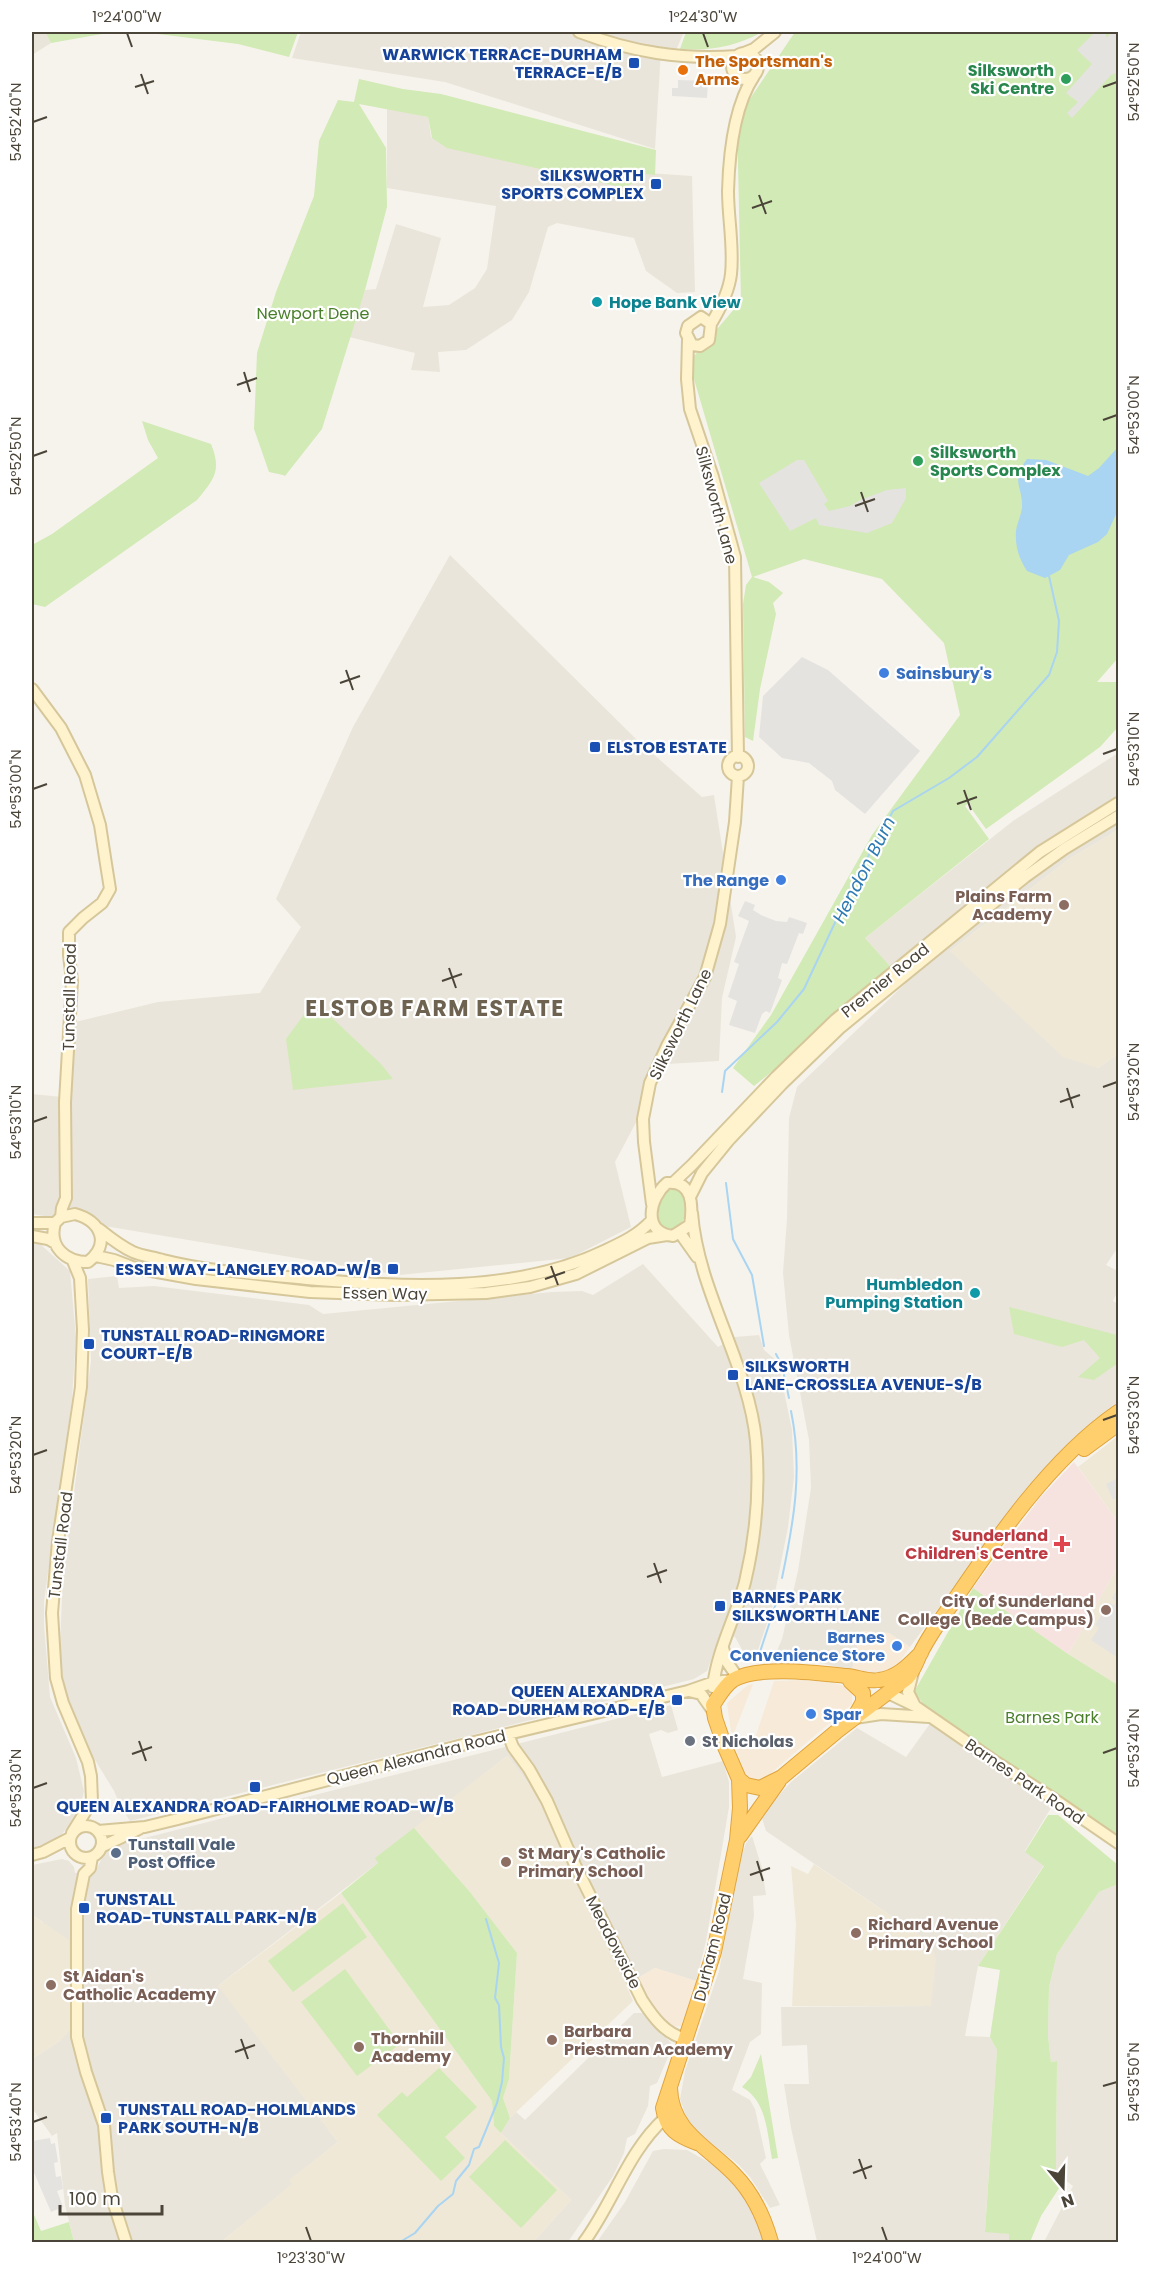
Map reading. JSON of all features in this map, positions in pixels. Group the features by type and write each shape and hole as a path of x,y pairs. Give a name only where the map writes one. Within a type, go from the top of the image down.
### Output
{"highway":[{"name":"Durham Road","path":"737,1840 782,1778 913,1671 921,1653 962,1589 1024,1505 1078,1443 1119,1412"},
{"name":"Durham Road","path":"1049,1476 1119,1424"},
{"name":"Durham Road","path":"735,1679 780,1671 806,1672 870,1681 886,1679 899,1673 921,1653"},
{"name":"Durham Road","path":"835,1676 888,1693"},
{"path":"713,1708 722,1690 735,1679"},
{"path":"850,1681 861,1689 864,1697 853,1719"},
{"name":"Durham Road","path":"713,1708 725,1747 739,1779 741,1801 737,1840 714,1952 670,2086 669,2117 726,2166 748,2191 763,2218 771,2242"},
{"name":"Durham Road","path":"739,1779 746,1785 760,1788 782,1778"}],"street":[{"path":"579,32 639,51 713,58 749,54 757,60"},
{"path":"741,100 733,64 740,55 771,35"},
{"path":"689,362 700,345 709,340 711,324 727,295 731,272 728,191 741,100 758,69 757,60 771,35"},
{"path":"713,58 744,79 754,76"},
{"path":"700,345 692,345 688,340 686,333 688,326 718,308"},
{"path":"701,317 711,324"},
{"name":"Silksworth Lane","path":"652,1204 643,1119 650,1083 667,1046 705,977 722,917 735,822 738,776 730,772 728,766 732,759 738,757 735,557 713,477 690,409 687,379 688,340"},
{"name":"Tunstall Road","path":"32,689 61,728 85,775 100,825 110,889 102,903 69,932 72,981 65,1102 66,1198 53,1236 64,1255 73,1261 80,1278 83,1330 81,1387 58,1541 52,1613 56,1678 63,1702 88,1762 91,1776 92,1801 90,1806 96,1829"},
{"name":"Premier Road","path":"652,1204 659,1190 693,1165 776,1077 835,1020 1040,852 1119,803"},
{"name":"Premier Road","path":"691,1195 702,1173 728,1141 841,1027 1025,877 1064,849 1119,816"},
{"path":"647,1165 658,1178 681,1185 691,1195 693,1233 701,1263 752,1414 759,1495 745,1582 717,1661 713,1708"},
{"path":"66,1198 99,1229"},
{"path":"652,1204 651,1221 656,1228 667,1235 673,1236 680,1233 690,1225 692,1213"},
{"path":"32,1223 58,1220 75,1214 83,1216"},
{"name":"Essen Way","path":"99,1229 112,1240 133,1252 188,1266 346,1283 456,1284 492,1281 567,1266 625,1241 639,1233 651,1221"},
{"name":"Tunstall Road","path":"80,1278 102,1237 99,1229"},
{"path":"680,1233 701,1263"},
{"name":"Essen Way","path":"92,1259 196,1279 310,1292 396,1295 486,1293 530,1287 576,1274 648,1238 667,1235"},
{"path":"32,1236 55,1243"},
{"path":"73,1261 92,1259"},
{"path":"723,1648 735,1679"},
{"path":"913,1671 908,1692 915,1706"},
{"name":"Queen Alexandra Road","path":"43,1852 92,1857 101,1847 145,1827 508,1734 688,1691 714,1682 735,1679"},
{"path":"688,1691 700,1694 713,1708"},
{"name":"Barnes Park Road","path":"888,1693 915,1706 1119,1843"},
{"path":"853,1719 881,1714 932,1718"},
{"name":"Meadowside","path":"508,1734 513,1747 529,1769 547,1801 575,1865 642,2000 651,2014 669,2032 686,2039"},
{"path":"90,1806 71,1836 71,1848 84,1874 77,1909 77,2037 104,2125 112,2198 126,2242"},
{"name":"Queen Alexandra Road","path":"32,1855 43,1852 71,1836 80,1827 96,1829 145,1827"},
{"path":"96,1829 102,1842 101,1847"},
{"path":"84,1874 90,1868 92,1857"},
{"path":"584,2242 646,2140 669,2117"}],"shaded area":[{"path":"32,32 45,32 51,43 32,55"},
{"path":"301,32 684,32 676,50 661,50 655,149 445,82 292,58"},
{"path":"1095,32 1105,32 1107,38 1111,32 1118,32 1118,72 1111,75 1072,118 1067,113 1078,102 1066,93 1092,64 1077,50"},
{"path":"678,80 708,81 707,98 672,96 672,88 678,88"},
{"path":"387,108 428,117 431,137 447,147 624,187 648,173 692,176 695,292 677,293 646,271 634,238 557,223 548,227 529,292 512,320 466,350 438,352 440,372 411,370 415,353 349,337 365,290 376,289 396,224 441,238 423,307 449,305 475,288 487,269 496,206 387,188"},
{"path":"797,460 804,460 828,501 824,504 829,511 850,506 887,490 906,488 906,498 892,523 867,533 819,525 816,518 790,531 759,483"},
{"name":"ELSTOB FARM ESTATE","path":"450,555 635,738 702,797 714,795 736,937 722,998 719,1061 667,1064 615,1162 631,1227 570,1258 399,1275 32,1214 32,1094 62,1097 67,1024 158,1002 260,993 301,927 276,899 353,727"},
{"path":"802,657 828,670 920,751 865,814 835,790 832,781 809,763 782,758 759,737 763,696"},
{"path":"1118,753 1118,830 1069,859 950,951 1098,1068 1118,1054 1118,1247 1106,1265 1118,1271 1118,1291 1113,1301 1118,1304 1118,1405 1101,1416 1067,1445 1025,1490 910,1647 889,1633 861,1631 852,1670 820,1663 773,1660 782,1639 798,1571 811,1488 809,1440 789,1335 783,1273 787,1219 789,1118 797,1087 905,984 865,938 1013,821"},
{"name":"Plains Farm Academy","path":"1118,830 1118,1054 1098,1068 1063,1057 950,951 1069,859"},
{"path":"745,901 755,905 753,910 776,921 787,922 789,917 807,923 803,934 799,933 787,964 782,963 778,978 782,980 770,1013 766,1011 762,1014 755,1033 729,1025 737,1001 728,997 739,964 734,962 749,921 738,916"},
{"path":"32,1242 39,1243 70,1271 76,1337 72,1399 44,1602 44,1625 50,1697 76,1758 84,1791 79,1813 58,1839 32,1848"},
{"path":"643,1264 718,1347 735,1337 759,1335 764,1350 778,1362 792,1430 794,1477 788,1527 772,1608 755,1659 745,1655 735,1637 721,1633 707,1671 694,1679 130,1821 86,1745 69,1707 61,1667 63,1577 91,1361 88,1279 117,1276 119,1288 154,1286 309,1305 323,1314 552,1292 582,1291 593,1295"},
{"path":"1118,1436 1118,1522 1078,1467"},
{"name":"Sunderland Children's Centre","path":"1074,1462 1118,1522 1118,1566 1068,1654 973,1588 1040,1498"},
{"path":"1118,1478 1118,1497 1113,1500 1106,1484"},
{"name":"City of Sunderland College (Bede Campus)","path":"1118,1566 1118,1685 1068,1654"},
{"path":"1118,1587 1118,1658 1091,1640 1099,1628 1095,1625 1109,1603 1114,1605 1116,1602 1112,1598"},
{"path":"861,1631 889,1633 910,1647 897,1665 884,1671 870,1673 852,1670"},
{"path":"802,1680 834,1683 847,1687 852,1692 852,1704 764,1779 758,1782 749,1778 732,1739 754,1741 774,1681"},
{"path":"753,1684 734,1733 731,1732 727,1703 748,1685"},
{"path":"671,1705 678,1730 668,1733 661,1730 649,1734 662,1777 723,1761 729,1782 729,1807 706,1941 696,1981 655,1968 626,1985 536,1793 507,1756 376,1859 378,1863 219,1985 338,2142 290,2180 293,2184 221,2242 74,2242 65,2205 57,2133 52,2136 32,2108 32,2059 61,2040 43,1922 32,1915 32,1865 62,1859 69,1861 75,1873 95,1872 105,1852 113,1846"},
{"path":"937,1714 1058,1796 1025,1851 1044,1865 978,1966 965,2036 990,2037 997,2050 985,2231 1010,2234 1009,2242 817,2242 791,2128 784,2084 809,2084 807,2045 782,2046 781,2007 930,2006 931,1943 766,1831 761,1815 791,1782 857,1728 906,1757"},
{"path":"507,1756 536,1793 594,1913 633,2001 510,2118 503,2098 509,2079 517,1953 470,1892 414,1828"},
{"path":"752,1836 762,1868 766,1895 753,1896 754,1916 743,1979 762,1983 761,2034 750,2042 732,2090 750,2100 755,2109 766,2158 760,2164 780,2205 770,2208 750,2177 738,2164 698,2133 686,2116 680,2099 685,2071 719,1971 739,1863 746,1843"},
{"name":"Richard Avenue Primary School","path":"814,1864 931,1943 936,1959 931,2006 792,2006 796,1924 791,1866 808,1874"},
{"path":"1118,1884 1118,2242 1044,2242 1073,2186 1056,2173 1057,2061 1051,2062 1048,2036 1049,1987 1057,1954 1099,1892"},
{"name":"Thornhill Academy","path":"341,1893 492,2101 494,2126 571,2200 535,2240 537,2242 221,2242 292,2184 289,2180 338,2142 218,1986"},
{"name":"St Aidan's Catholic Academy","path":"32,1915 69,1940 70,2030 61,2040 32,2059"},
{"path":"655,1968 696,1981 681,2026 671,2027 653,2007 638,1978"},
{"path":"634,2013 643,2013 671,2043 671,2050 657,2083 650,2086 648,2106 635,2134 627,2138 624,2153 613,2176 568,2242 537,2242 535,2240 571,2200 501,2133 516,2112 525,2120"},
{"path":"50,2138 51,2144 55,2143 58,2162 54,2163 56,2177 61,2176 63,2189 57,2191 63,2207 51,2212 32,2168 32,2141"},
{"path":"687,2150 710,2163 727,2177 742,2194 758,2225 763,2242 597,2242 625,2202 653,2151"}],"green space":[{"path":"45,32 113,32 51,43"},
{"path":"142,32 298,32 289,57 238,44"},
{"path":"686,32 762,32 722,47 680,49"},
{"name":"Silksworth Sports Complex","path":"795,32 1118,32 1118,658 1097,682 1118,682 1118,727 1100,747 986,829 971,808 970,802 965,806 989,839 865,938 895,972 754,1086 733,1068 771,1015 872,835 960,715 944,643 882,579 804,559 753,577 769,582 783,593 773,603 776,614 760,689 753,741 745,737 743,604 746,585 752,577 689,362 741,301 737,118"},
{"name":"Newport Dene","path":"359,79 403,89 441,94 656,150 655,175 647,174 625,188 447,148 432,138 428,117 359,104 386,148 387,207 365,290 322,429 285,476 269,472 254,429 257,353 276,292 314,196 319,141 338,100 354,102"},
{"path":"142,421 211,444 216,461 212,480 197,500 45,607 32,604 32,545 52,534 158,458 148,440"},
{"path":"314,1001 381,1064 393,1079 293,1090 286,1039"},
{"path":"671,1188 678,1189 684,1194 686,1206 682,1223 673,1230 667,1231 659,1221 657,1209 662,1197"},
{"path":"1009,1307 1117,1335 1118,1363 1094,1380 1078,1377 1100,1358 1084,1340 1062,1347 1014,1334"},
{"name":"Barnes Park","path":"973,1588 1068,1654 1118,1685 1118,1840 1107,1830 924,1705 914,1692"},
{"path":"1048,1815 1058,1815 1118,1865 1118,1884 1099,1892 1057,1954 1049,1987 1048,2036 1051,2062 1057,2061 1056,2173 1065,2179 1041,2216 1030,2242 1009,2242 1009,2234 985,2232 997,2050 990,2037 1000,1970 978,1966 1044,1866 1025,1852"},
{"path":"414,1828 470,1892 517,1953 509,2079 503,2098 510,2118 501,2133 494,2126 492,2101 341,1893 378,1863 375,1858"},
{"path":"343,1903 367,1937 293,1992 268,1961"},
{"path":"345,1969 400,2044 357,2076 301,2002"},
{"path":"761,2054 778,2158 772,2159 761,2109 757,2100 742,2087 751,2077"},
{"path":"439,2068 477,2107 445,2137 465,2158 441,2181 377,2115 402,2092 407,2097"},
{"path":"505,2140 557,2190 521,2228 469,2177"},
{"path":"32,2210 41,2231 69,2222 74,2242 32,2242"}],"water":[{"path":"1118,447 1118,510 1107,534 1098,542 1069,555 1060,570 1045,578 1027,571 1018,552 1016,537 1022,508 1018,479 1027,459 1046,460 1088,476 1099,468"}],"waterway":[{"name":"Hendon Burn","path":"722,1092 725,1071 777,1022 804,989 852,886 893,811 949,778 977,757 1049,675 1057,652 1059,621 1049,576"},
{"name":"Hendon Burn","path":"726,1183 733,1239 752,1275 764,1346"},
{"name":"Hendon Burn","path":"776,1354 782,1366 789,1398"},
{"name":"Hendon Burn","path":"782,1578 796,1495 795,1432 791,1411"},
{"name":"Hendon Burn","path":"759,1655 778,1597"},
{"name":"Hendon Burn","path":"400,2242 415,2233 438,2206 453,2194 456,2181 469,2165 474,2149 479,2147 497,2103 504,2058 501,2047 499,2005 495,1998 499,1963 486,1919"}],"place":[{"name":"WARWICK TERRACE-DURHAM TERRACE-E/B","path":"634,63"},
{"name":"The Sportsman's Arms","path":"683,70"},
{"name":"Silksworth Ski Centre","path":"1066,79"},
{"name":"SILKSWORTH SPORTS COMPLEX","path":"656,184"},
{"name":"Hope Bank View","path":"597,302"},
{"name":"Silksworth Sports Complex","path":"918,461"},
{"name":"Sainsbury's","path":"884,673"},
{"name":"ELSTOB ESTATE","path":"595,747"},
{"name":"The Range","path":"781,880"},
{"name":"Plains Farm Academy","path":"1064,905"},
{"name":"ESSEN WAY-LANGLEY ROAD-W/B","path":"393,1269"},
{"name":"Humbledon Pumping Station","path":"975,1293"},
{"name":"TUNSTALL ROAD-RINGMORE COURT-E/B","path":"89,1344"},
{"name":"SILKSWORTH LANE-CROSSLEA AVENUE-S/B","path":"733,1375"},
{"name":"Sunderland Children's Centre","path":"1062,1544"},
{"name":"BARNES PARK SILKSWORTH LANE","path":"720,1606"},
{"name":"City of Sunderland College (Bede Campus)","path":"1106,1610"},
{"name":"Barnes Convenience Store","path":"897,1646"},
{"name":"QUEEN ALEXANDRA ROAD-DURHAM ROAD-E/B","path":"677,1700"},
{"name":"Spar","path":"811,1714"},
{"name":"St Nicholas","path":"690,1741"},
{"name":"QUEEN ALEXANDRA ROAD-FAIRHOLME ROAD-W/B","path":"255,1787"},
{"name":"Tunstall Vale Post Office","path":"116,1853"},
{"name":"St Mary's Catholic Primary School","path":"506,1862"},
{"name":"TUNSTALL ROAD-TUNSTALL PARK-N/B","path":"84,1908"},
{"name":"Richard Avenue Primary School","path":"856,1933"},
{"name":"St Aidan's Catholic Academy","path":"51,1985"},
{"name":"Barbara Priestman Academy","path":"552,2040"},
{"name":"Thornhill Academy","path":"359,2047"},
{"name":"TUNSTALL ROAD-HOLMLANDS PARK SOUTH-N/B","path":"106,2118"}],"district":[{"name":"ELSTOB FARM ESTATE","path":"435,1008"}]}
